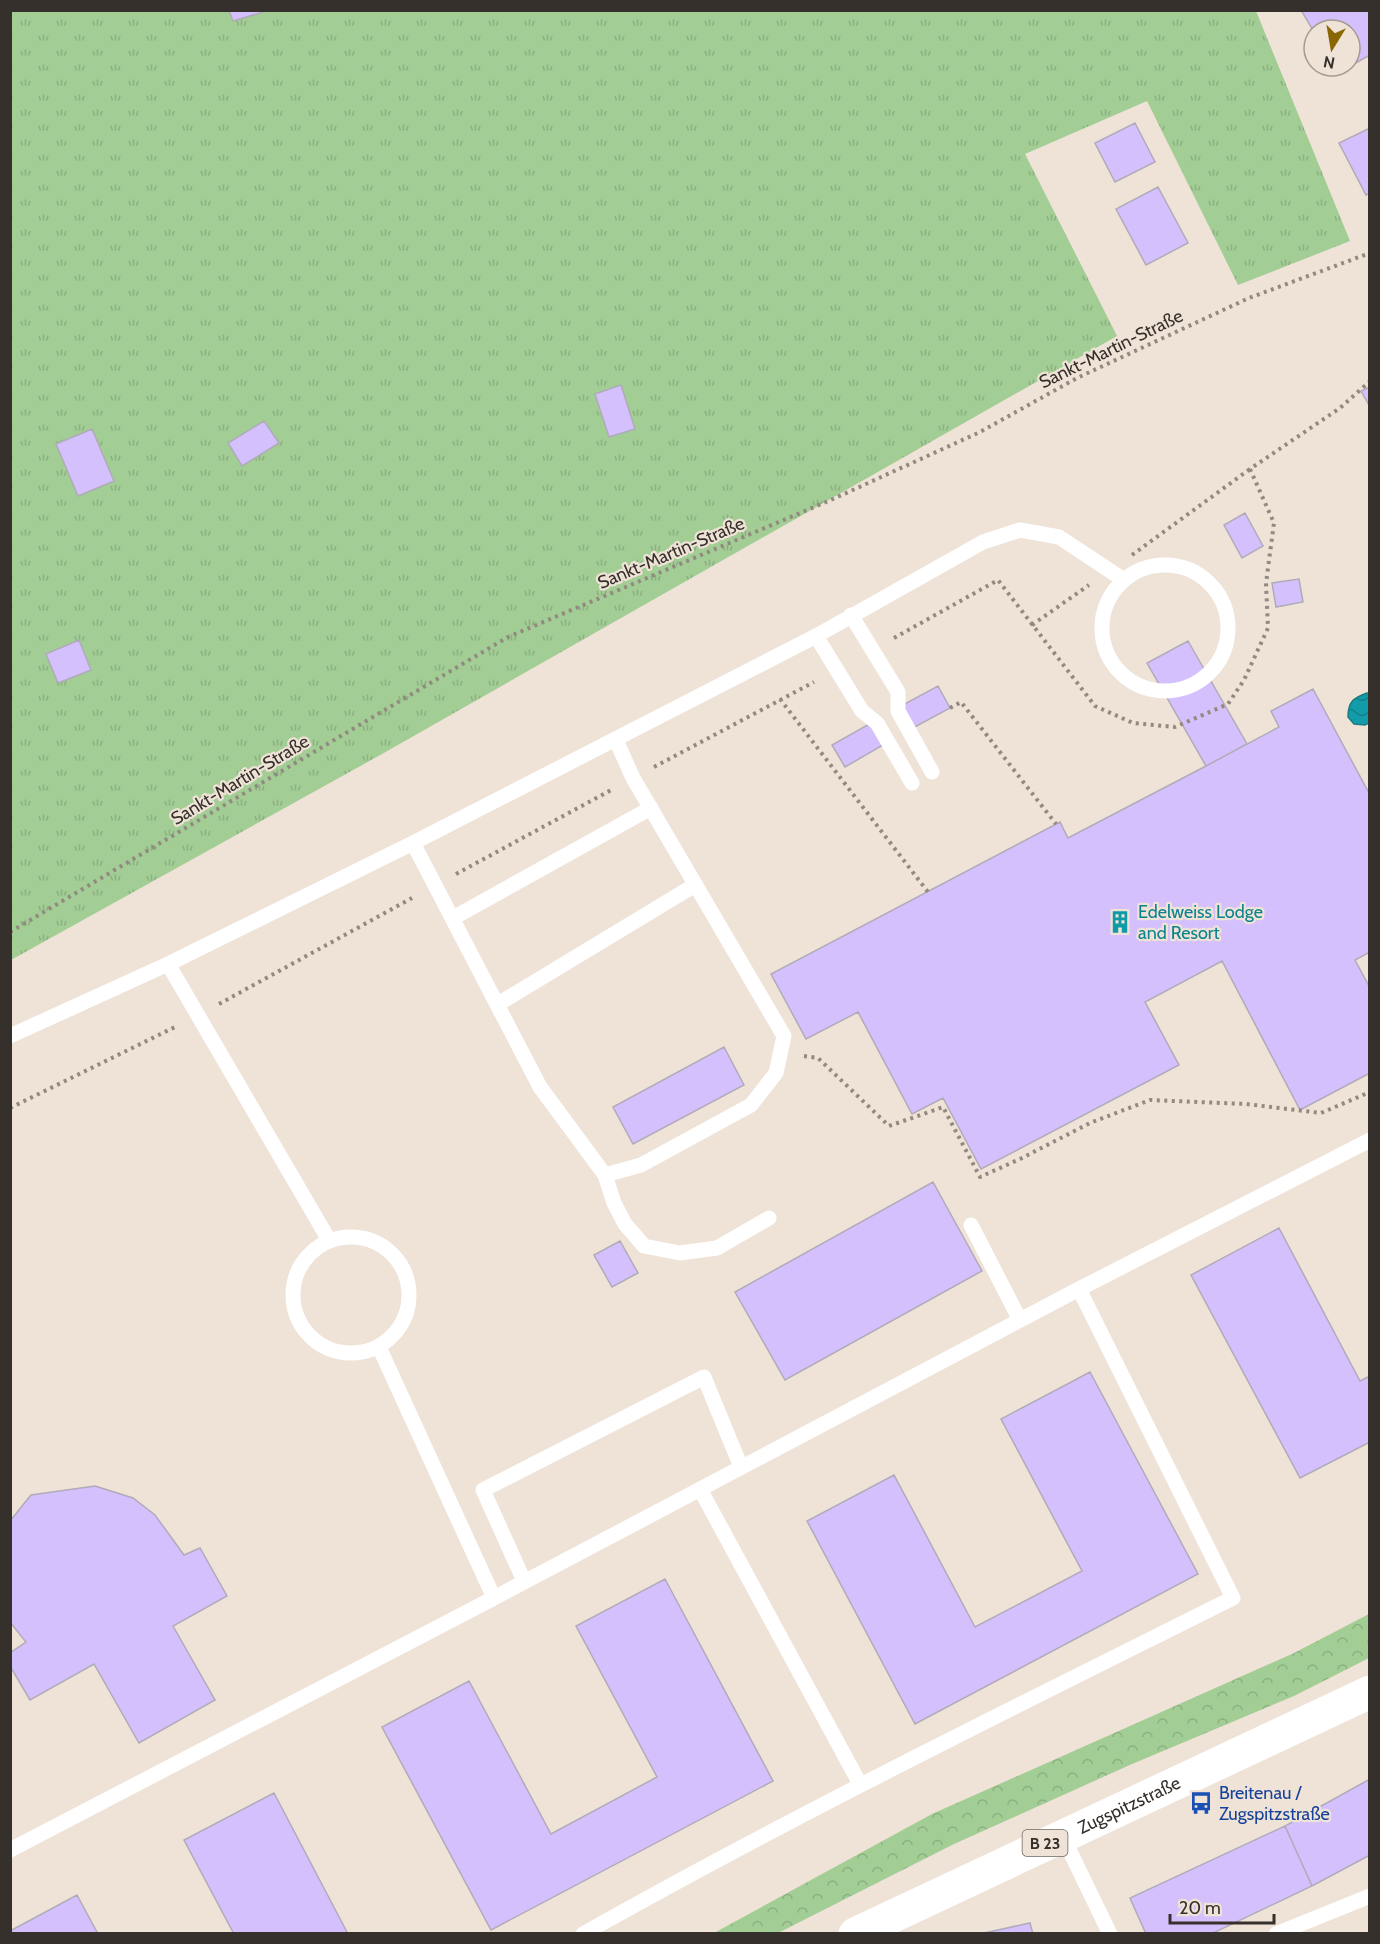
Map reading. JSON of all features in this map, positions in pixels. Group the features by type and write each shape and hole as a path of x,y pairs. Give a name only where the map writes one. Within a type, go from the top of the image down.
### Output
{"main road":[{"name":"Zugspitzstraße","path":"855,1934 1370,1692"}],"lane":[{"path":"10,1036 168,964 616,740 816,636 983,542 1020,530 1059,537 1124,580"},
{"path":"1165,565 1186,568 1205,579 1220,596 1228,616 1228,637 1221,658 1209,674 1192,686 1173,691 1153,690 1134,683 1118,670 1107,653 1102,634 1103,614 1111,595 1124,580 1143,569 1165,565"},
{"path":"851,615 874,649 898,692 898,711 932,772"},
{"path":"816,636 862,711 877,723 912,783"},
{"path":"605,1175 641,1165 751,1105 776,1073 784,1036 633,778 616,740"},
{"path":"453,918 651,808"},
{"path":"413,843 540,1087 605,1175 614,1203 625,1224 644,1246 680,1253 717,1248 769,1218"},
{"path":"498,1004 695,885"},
{"path":"168,964 329,1240"},
{"path":"10,1850 1079,1289 1370,1140"},
{"path":"972,1225 1020,1320"},
{"path":"348,1236 368,1238 385,1247 399,1261 408,1279 410,1299 405,1318 395,1335 379,1347 361,1353 342,1353 324,1347 308,1336 297,1320 292,1302 293,1282 300,1265 312,1250 329,1240 348,1236"},
{"path":"583,1934 691,1873 860,1784 1233,1598 1079,1289"},
{"path":"379,1347 494,1598"},
{"path":"524,1581 483,1490 704,1377 741,1467"},
{"path":"700,1489 860,1784"},
{"path":"1062,1835 1110,1934"},
{"path":"1276,1934 1370,1896"}],"path":[{"name":"Sankt-Martin-Straße","path":"10,932 508,637 833,499 969,437 1077,378 1249,298 1370,253"},
{"path":"1032,625 1250,469 1340,408 1370,381"},
{"path":"874,649 998,580 1095,706 1133,723 1175,727 1228,704 1244,681 1268,628 1266,583 1274,523 1250,469"},
{"path":"10,1108 198,1016 837,669"},
{"path":"780,699 928,892"},
{"path":"950,708 961,702 1056,824"},
{"path":"780,1052 818,1058 889,1126 943,1107 980,1177 1090,1124 1150,1100 1246,1104 1321,1113 1370,1092"}],"green space":[{"path":"11,11 1256,11 1350,241 1238,285 1147,101 1025,154 1117,336 382,754 11,960"},
{"path":"1369,1614 1369,1658 1294,1696 1132,1764 954,1844 778,1933 714,1933 932,1814 1294,1653"}],"water":[{"path":"1367,693 1369,694 1369,723 1354,724 1348,717 1350,704"}],"building":[{"path":"229,10 263,10 263,12 233,21"},
{"path":"1301,10 1370,10 1370,55 1362,60 1362,18 1306,18"},
{"path":"1135,123 1155,162 1115,182 1095,143"},
{"path":"1370,128 1370,193 1366,195 1339,143"},
{"path":"1158,187 1188,243 1146,265 1116,209"},
{"path":"621,385 635,429 609,437 595,394"},
{"path":"1370,387 1370,407 1361,391"},
{"path":"264,421 279,443 242,466 228,443"},
{"path":"92,429 114,481 78,496 56,444"},
{"path":"1245,513 1263,546 1242,558 1224,525"},
{"path":"1299,579 1303,602 1276,607 1272,583"},
{"path":"79,640 91,670 58,683 46,654"},
{"path":"1188,641 1247,744 1206,766 1147,663"},
{"path":"938,686 950,708 911,729 899,707"},
{"name":"Edelweiss Lodge and Resort","path":"1313,689 1370,795 1370,952 1355,960 1370,988 1370,1073 1300,1110 1222,961 1145,1002 1179,1065 981,1169 943,1098 912,1114 858,1012 806,1039 771,974 1060,822 1068,838 1206,766 1279,727 1271,711"},
{"path":"871,723 883,745 845,767 832,745"},
{"path":"724,1047 744,1085 633,1144 613,1107"},
{"path":"933,1182 982,1271 785,1380 735,1292"},
{"path":"1279,1228 1360,1381 1370,1376 1370,1442 1300,1478 1191,1275"},
{"path":"620,1241 638,1273 612,1287 594,1255"},
{"path":"1090,1372 1198,1574 915,1724 807,1521 894,1475 975,1627 1082,1571 1001,1419"},
{"path":"95,1486 133,1498 155,1515 184,1555 200,1548 227,1596 173,1626 215,1700 139,1743 94,1664 30,1700 10,1666 10,1653 26,1642 10,1622 10,1521 31,1495"},
{"path":"665,1579 773,1781 491,1930 382,1727 469,1681 551,1834 657,1777 576,1626"},
{"path":"1370,1779 1370,1855 1312,1886 1285,1826"},
{"path":"274,1793 348,1934 234,1934 184,1840"},
{"path":"1285,1826 1312,1886 1211,1934 1146,1934 1130,1898"},
{"path":"77,1895 98,1934 10,1934 10,1931"},
{"path":"1030,1923 1033,1934 984,1933"}],"place":[{"name":"Edelweiss Lodge and Resort","path":"1120,922"},
{"name":"Breitenau / Zugspitzstraße","path":"1201,1803"}]}
